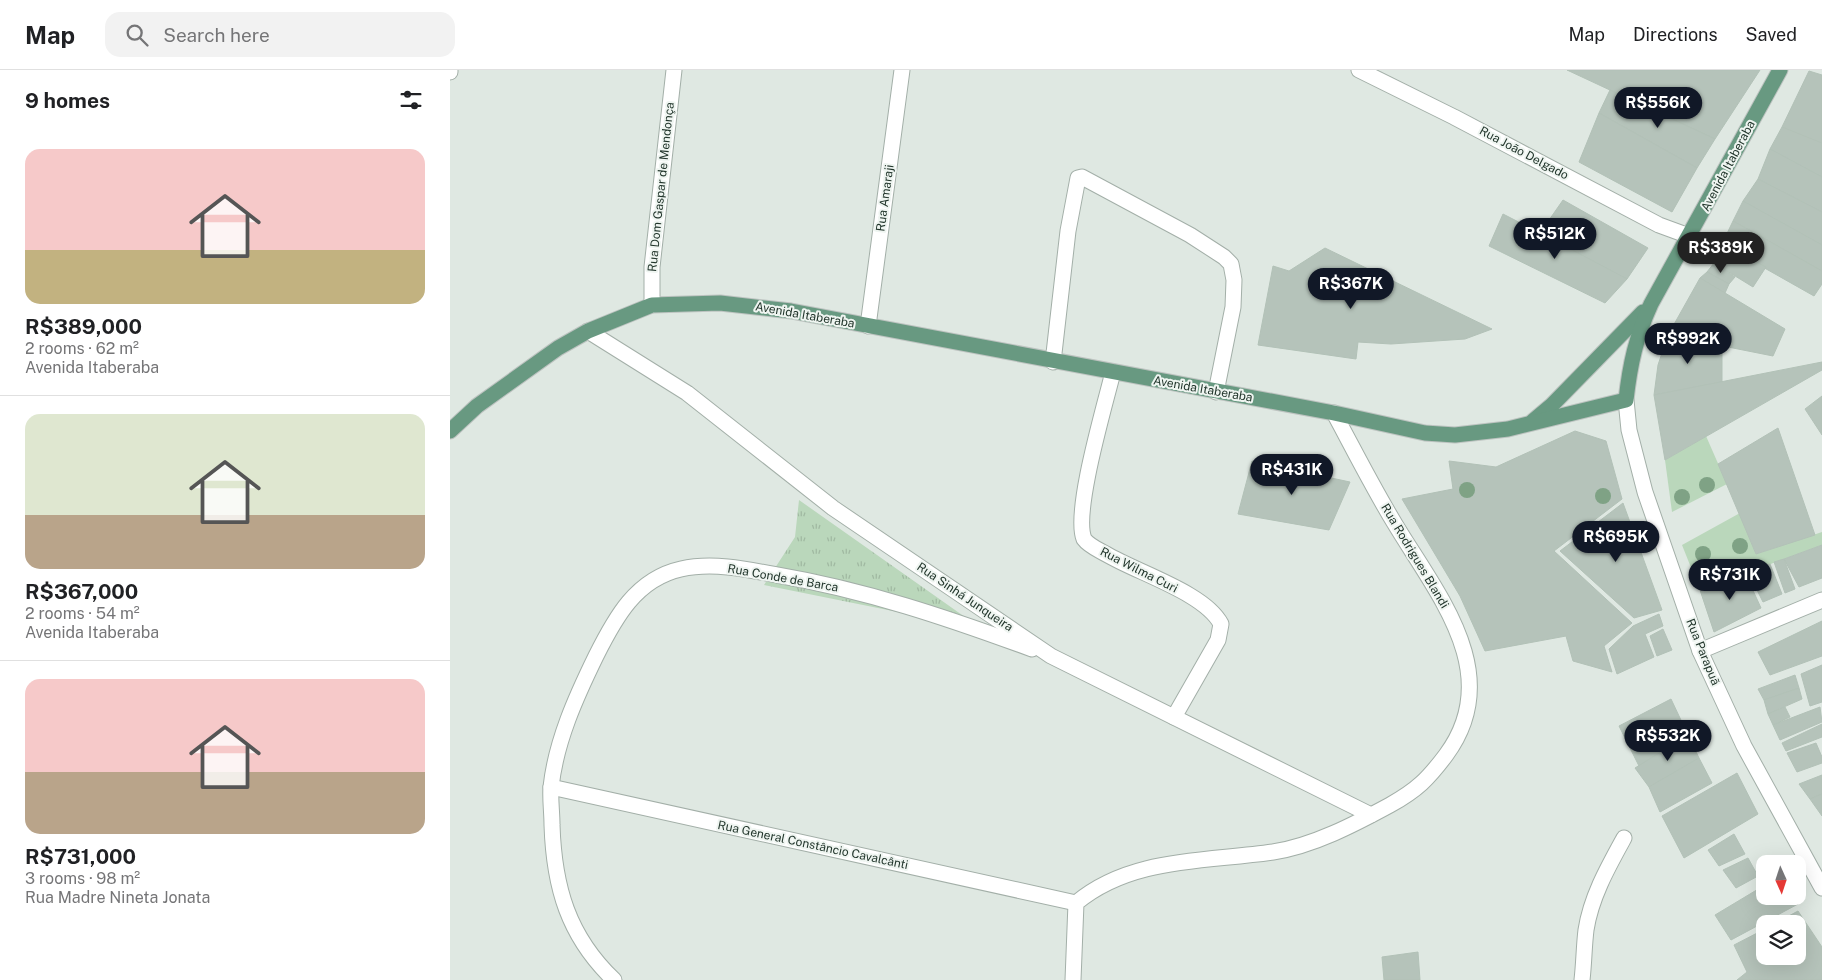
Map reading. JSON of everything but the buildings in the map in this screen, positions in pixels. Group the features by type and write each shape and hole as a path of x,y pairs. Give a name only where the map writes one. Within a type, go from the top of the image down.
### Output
{"main road":[{"name":"Avenida Itaberaba","path":"450,432 485,400 558,348 588,331 652,305 696,302 756,306 868,326 1334,413 1425,433 1455,435 1493,431 1626,400 1630,361 1650,304 1780,70"},
{"path":"1529,423 1552,404 1650,304"}],"street":[{"name":"Rua Dom Gaspar de Mendonça","path":"652,305 652,267 674,70"},
{"name":"Rua Amaraji","path":"868,326 902,70"},
{"name":"Rua João Delgado","path":"1359,70 1454,117 1659,225 1689,236"},
{"path":"1053,362 1074,188 1078,178 1082,177 1190,235 1224,257 1231,264 1234,280 1233,307 1216,392"},
{"name":"Rua Sinhá Junqueira","path":"588,331 688,393 833,508 1051,656 1371,815"},
{"name":"Rua Wilma Curi","path":"1113,372 1083,499 1081,527 1084,539 1124,564 1192,596 1210,609 1221,624 1218,640 1174,717"},
{"name":"Rua Parapuã","path":"1626,400 1629,430 1645,492 1700,650 1744,746 1822,888"},
{"name":"Rua Rodrigues Blandi","path":"1076,903 1091,890 1119,876 1167,864 1197,859 1241,857 1279,851 1316,839 1371,815 1427,780 1453,745 1467,718 1468,662 1460,636 1438,590 1395,523 1334,413"},
{"name":"Rua Conde de Barca","path":"614,980 582,943 568,918 553,862 551,787 564,729 581,688 620,612 633,596 648,584 664,574 683,569 727,567 752,570 874,595 960,622 1051,656"},
{"path":"1700,650 1822,600"},
{"name":"Rua General Constâncio Cavalcânti","path":"551,787 1076,903"},
{"path":"1582,980 1586,930 1591,908 1602,878 1624,838"},
{"path":"1073,980 1076,903"}],"green space":[{"path":"1706,436 1727,484 1672,512 1665,460"},
{"path":"799,500 982,629 764,585 795,537"},
{"path":"1740,513 1756,554 1822,532 1822,545 1700,590 1682,545"}]}
